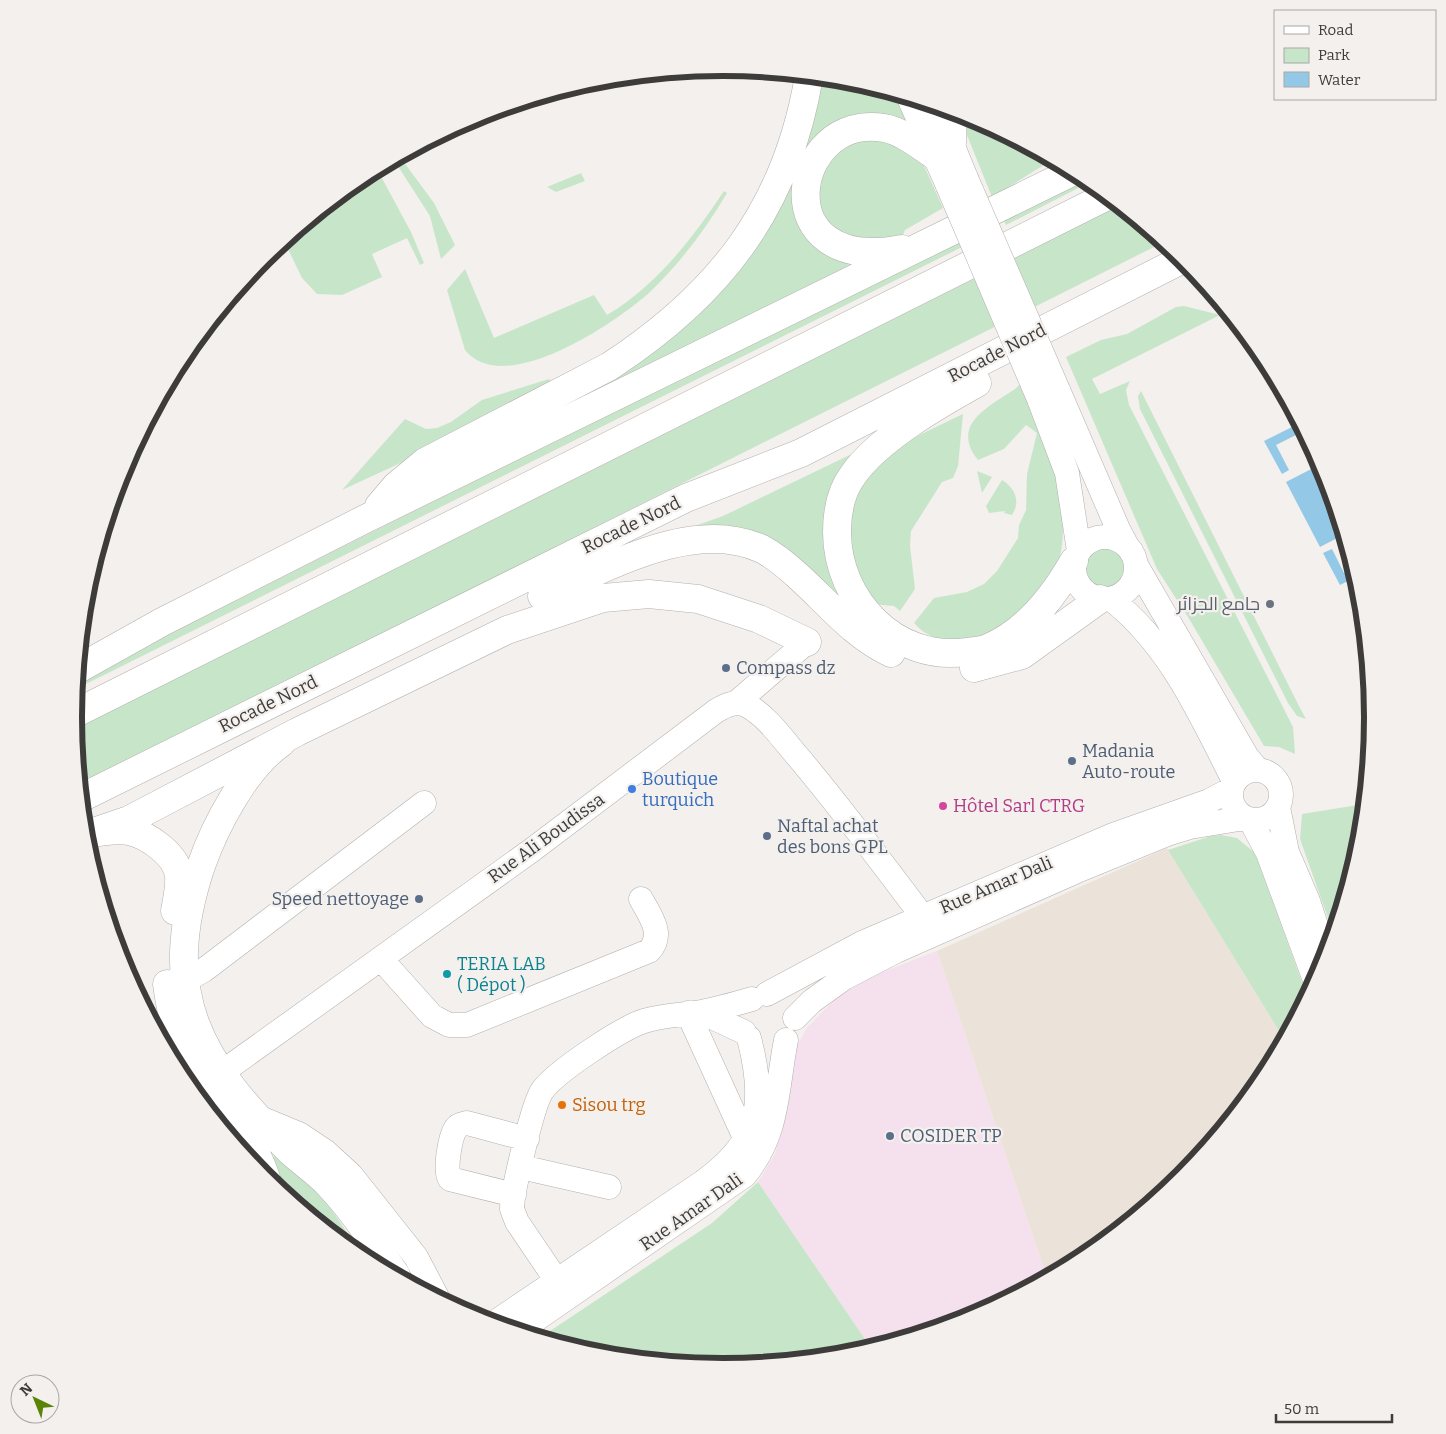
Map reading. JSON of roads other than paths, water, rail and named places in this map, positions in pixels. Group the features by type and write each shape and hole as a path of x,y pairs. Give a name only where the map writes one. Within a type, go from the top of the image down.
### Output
{"main road":[{"path":"363,520 373,513 396,486 425,462 610,366 636,348 692,303 736,253 756,226 772,196 796,134 808,82"},
{"path":"946,235 880,253 848,250 823,235 812,221 804,194 808,172 818,155 841,134 864,128 886,128 910,139 943,149 951,118"},
{"path":"1018,199 1054,169"},
{"path":"85,664 162,622 363,520 1066,176"},
{"path":"82,710 1100,199"},
{"name":"Rocade Nord","path":"87,795 686,498 801,453 1175,263"},
{"path":"1077,556 1062,582 1041,609 1005,640 986,649 956,653 916,648 893,637 876,623 861,608 853,596 844,576 837,549 840,505 854,474 902,429 955,395 1181,269"},
{"path":"412,674 477,632 684,512 742,481 801,453"},
{"path":"542,596 668,545 694,539 727,539 761,549 778,558 859,633 875,645 914,663 938,668 965,669 984,667 1022,655 1106,599"},
{"path":"93,832 129,820 412,674 507,630 603,598 649,594 689,598 723,606 807,642"},
{"path":"256,1155 248,1136 185,1052 175,1025 175,982 194,891 208,847 245,782 278,746 297,732"},
{"path":"94,833 116,830 140,834 164,850 172,860 179,875 167,963 199,1034 222,1073 258,1117 338,1196 386,1262"}],"street":[{"path":"914,106 943,149 1048,395 1132,556 1237,740 1257,769"},
{"path":"938,113 943,149"},
{"path":"1048,395 1067,473 1077,556 1076,582 1090,596 1106,599 1132,616 1164,654 1224,758 1232,786 1233,806 1248,820 1268,853 1311,970"},
{"path":"1077,556 1086,543 1096,538 1107,537 1132,556 1136,578 1122,595 1106,599"},
{"name":"Rue Ali Boudissa","path":"222,1073 381,959 716,711 736,703 807,642"},
{"path":"736,703 747,706 757,713 783,740 819,782 923,917"},
{"path":"1232,786 1248,770 1257,769 1265,771 1277,781 1281,794 1278,807 1287,852 1308,901 1322,944"},
{"name":"Rue Amar Dali","path":"557,1281 517,1222 512,1209 536,1101 542,1091 560,1074 614,1035 630,1027 661,1017 695,1012 760,996 837,955 1113,835 1209,801 1232,786"},
{"path":"175,982 204,970 424,803"},
{"path":"1248,820 1263,820 1278,807"},
{"name":"Rue Amar Dali","path":"795,1018 812,1001 844,978 896,952 1044,885 1170,833 1190,827 1248,820"},
{"path":"381,959 432,1016 449,1025 467,1025 649,951 656,941 656,930 641,899"},
{"path":"695,1012 747,1035 763,1046 771,1046 786,1040 791,1033 795,1018 789,1003 783,998 760,996 743,1014 747,1035"},
{"path":"695,1012 746,1140"},
{"name":"Rue Amar Dali","path":"501,1318 716,1173 733,1158 746,1140 753,1124 758,1080 747,1035"},
{"name":"Rue Amar Dali","path":"525,1327 745,1175 759,1158 774,1118 786,1040"},
{"path":"258,1117 299,1134 326,1152 352,1175 416,1257 432,1288"},
{"path":"514,1195 450,1179 446,1167 454,1132 459,1125 467,1123 527,1139"},
{"path":"521,1167 609,1187"}],"water":[{"path":"1294,426 1298,434 1276,445 1289,470 1282,474 1264,441"},
{"path":"1313,468 1338,538 1320,547 1286,482"},
{"path":"1332,549 1344,573 1347,572 1349,581 1340,585 1323,553"}],"place":[{"name":"جامع الجزائر","path":"1270,604"},
{"name":"Compass dz","path":"726,668"},
{"name":"Madania Auto-route","path":"1072,761"},
{"name":"Boutique turquich","path":"632,789"},
{"name":"Hôtel Sarl CTRG","path":"943,806"},
{"name":"Naftal achat des bons GPL","path":"767,836"},
{"name":"Speed nettoyage","path":"419,899"},
{"name":"TERIA LAB ( Dépot )","path":"447,974"},
{"name":"Sisou trg","path":"562,1105"},
{"name":"COSIDER TP","path":"890,1136"}]}
